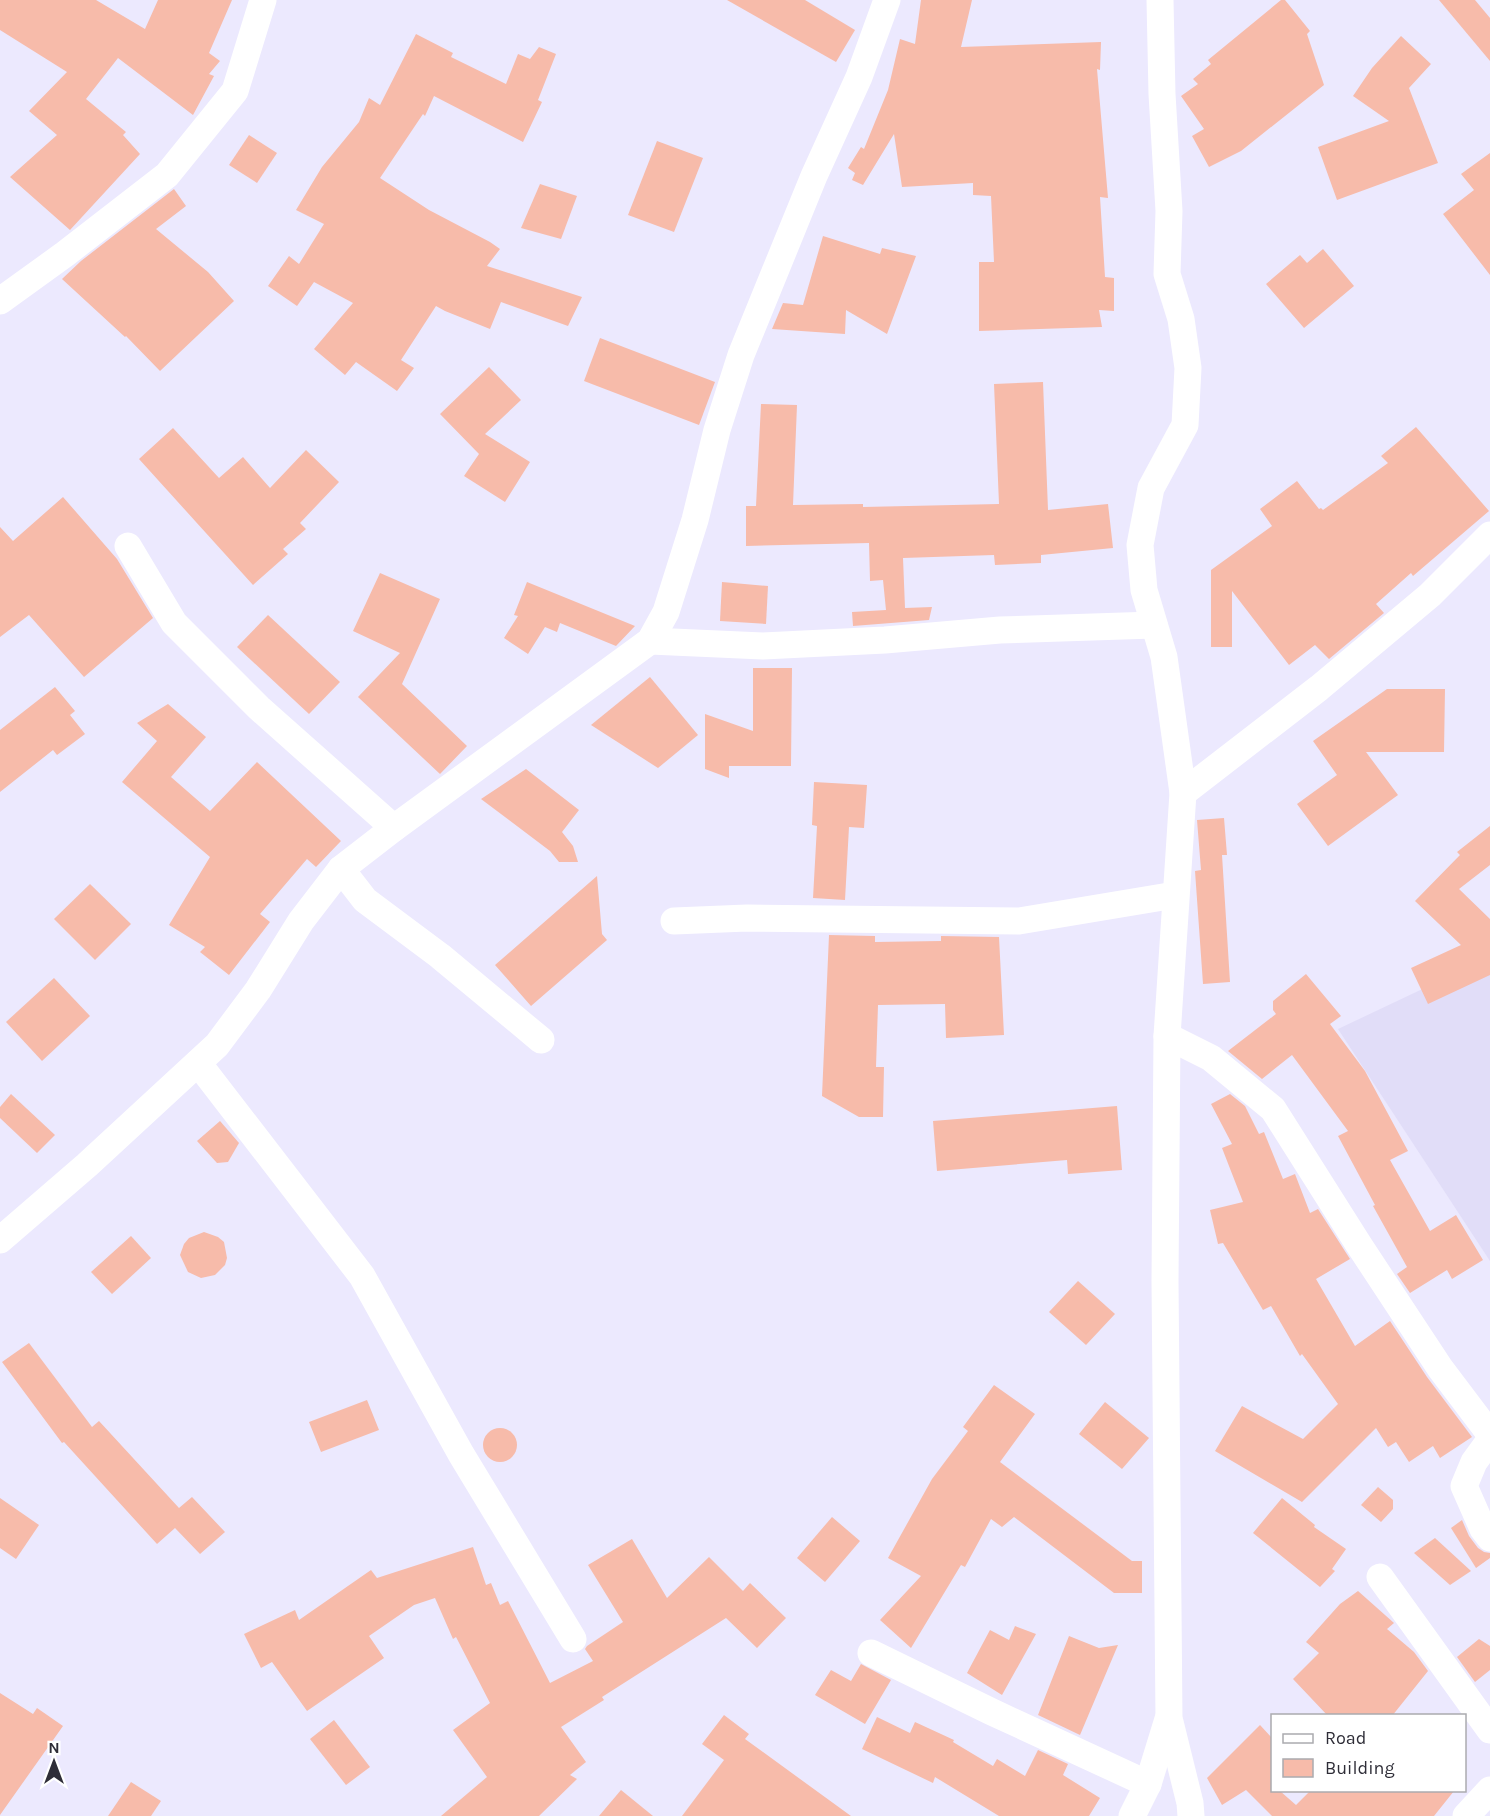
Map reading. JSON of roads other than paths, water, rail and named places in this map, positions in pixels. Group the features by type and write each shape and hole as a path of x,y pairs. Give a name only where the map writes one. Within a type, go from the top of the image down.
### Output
{"street":[{"path":"0,301 167,175 236,92 263,0"},
{"path":"0,1240 87,1165 217,1045 251,999 301,921 341,869 650,640 666,612 695,520 717,430 741,355 814,176 859,77 887,0"},
{"path":"1161,0 1162,94 1169,211 1167,274 1181,319 1188,368 1185,425 1151,488 1140,545 1144,590 1164,657 1184,793 1175,895 1167,1036 1165,1281 1169,1718 1190,1803 1191,1816"},
{"path":"1184,793 1319,688 1421,603 1490,535"},
{"path":"128,546 174,623 259,708 394,828"},
{"path":"650,640 763,646 885,640 1000,630 1154,625"},
{"path":"341,869 365,900 440,956 541,1040"},
{"path":"674,921 747,918 1019,921 1175,895"},
{"path":"1167,1036 1211,1058 1273,1109 1440,1368 1490,1434"},
{"path":"198,1063 362,1276 461,1454 573,1638"},
{"path":"1490,1440 1474,1462 1464,1486 1483,1529 1490,1538"},
{"path":"1380,1577 1490,1730"},
{"path":"871,1653 1148,1784"},
{"path":"1132,1816 1148,1784 1169,1718"},
{"path":"1466,1816 1490,1790"}]}
